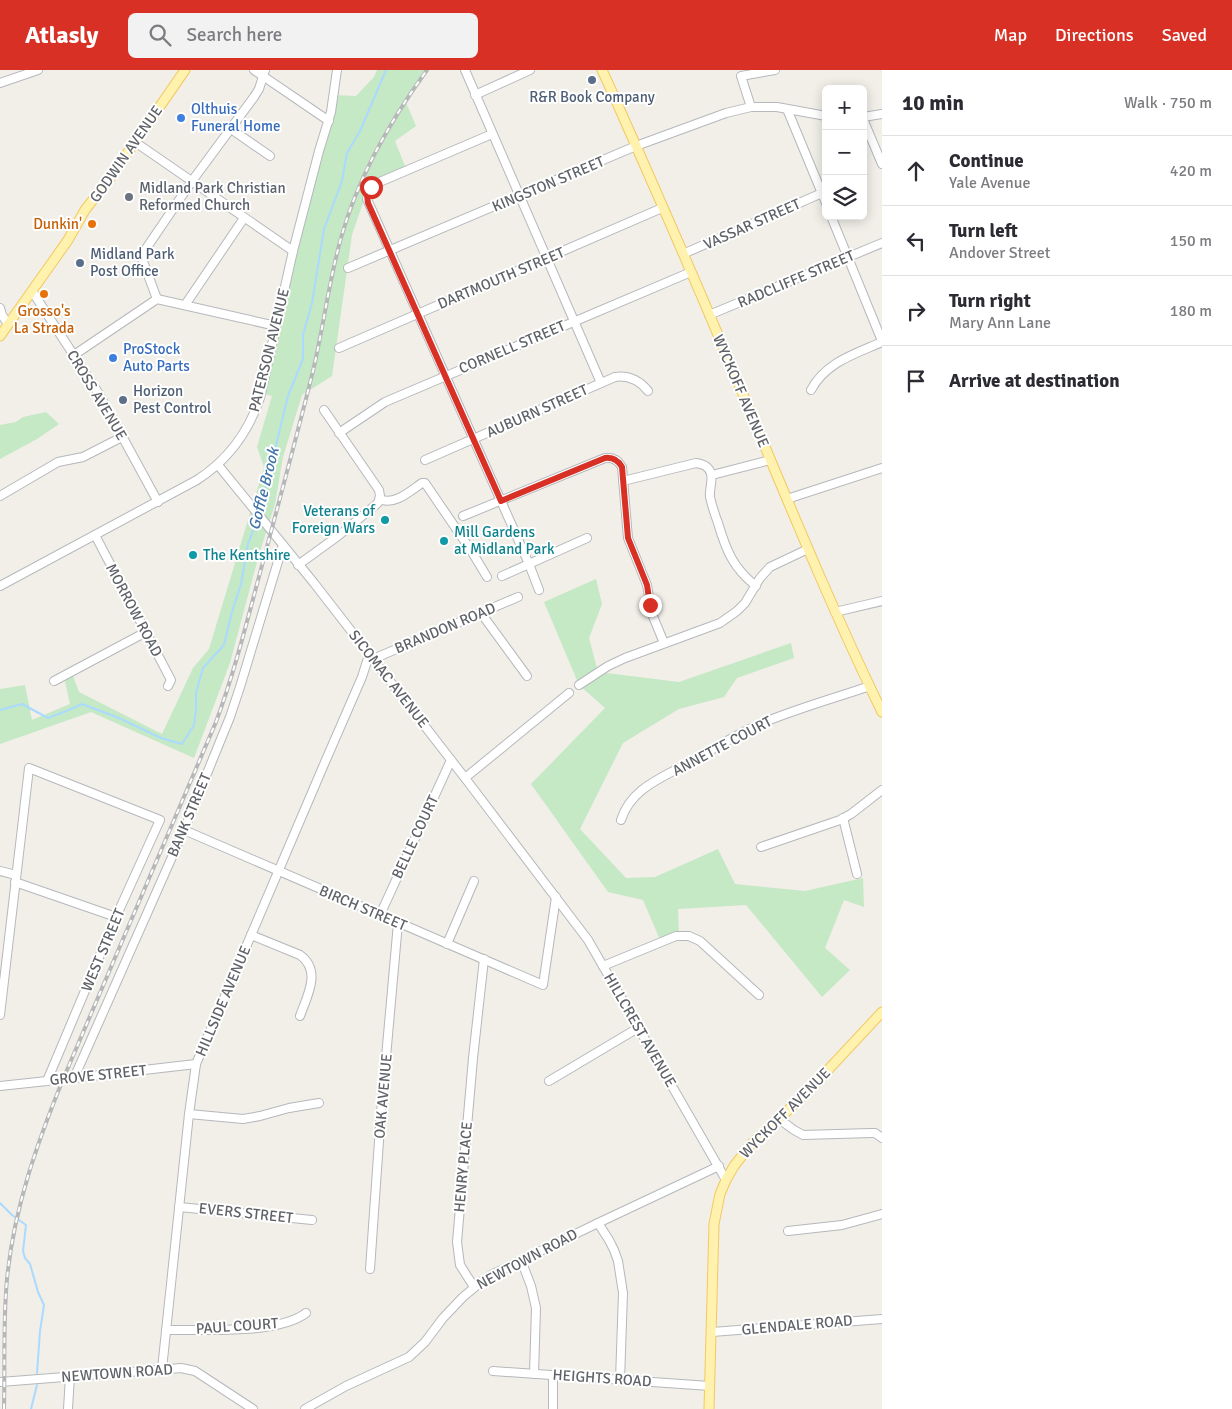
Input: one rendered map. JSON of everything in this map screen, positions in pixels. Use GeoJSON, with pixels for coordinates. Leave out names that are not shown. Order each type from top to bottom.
{"type":"FeatureCollection","features":[{"type":"Feature","properties":{"kind":"main road","name":"GODWIN AVENUE"},"geometry":{"type":"LineString","coordinates":[[0,336],[68,240],[85,210],[185,70]]}},
{"type":"Feature","properties":{"kind":"main road","name":"WYCKOFF AVENUE"},"geometry":{"type":"LineString","coordinates":[[602,70],[691,272],[808,549],[882,712]]}},
{"type":"Feature","properties":{"kind":"main road","name":"WYCKOFF AVENUE"},"geometry":{"type":"LineString","coordinates":[[709,1409],[714,1224],[718,1202],[726,1180],[743,1153],[813,1086],[882,1012]]}},
{"type":"Feature","properties":{"kind":"street"},"geometry":{"type":"LineString","coordinates":[[0,83],[38,70]]}},
{"type":"Feature","properties":{"kind":"street"},"geometry":{"type":"LineString","coordinates":[[254,70],[264,73],[329,121]]}},
{"type":"Feature","properties":{"kind":"street","name":"PATERSON AVENUE"},"geometry":{"type":"LineString","coordinates":[[0,586],[197,480],[218,465],[243,435],[260,398],[293,251],[319,151],[329,121],[337,70]]}},
{"type":"Feature","properties":{"kind":"street"},"geometry":{"type":"LineString","coordinates":[[465,70],[601,383]]}},
{"type":"Feature","properties":{"kind":"street"},"geometry":{"type":"LineString","coordinates":[[476,94],[530,70]]}},
{"type":"Feature","properties":{"kind":"street"},"geometry":{"type":"LineString","coordinates":[[751,107],[741,76],[775,70]]}},
{"type":"Feature","properties":{"kind":"street"},"geometry":{"type":"LineString","coordinates":[[157,299],[141,256],[192,181],[254,97],[264,73]]}},
{"type":"Feature","properties":{"kind":"street","name":"KINGSTON STREET"},"geometry":{"type":"LineString","coordinates":[[348,268],[636,146],[726,113],[751,107],[777,107],[822,115]]}},
{"type":"Feature","properties":{"kind":"street"},"geometry":{"type":"LineString","coordinates":[[787,109],[822,194]]}},
{"type":"Feature","properties":{"kind":"street"},"geometry":{"type":"LineString","coordinates":[[867,117],[882,114]]}},
{"type":"Feature","properties":{"kind":"street"},"geometry":{"type":"LineString","coordinates":[[231,128],[270,156]]}},
{"type":"Feature","properties":{"kind":"street"},"geometry":{"type":"LineString","coordinates":[[867,128],[882,164]]}},
{"type":"Feature","properties":{"kind":"street"},"geometry":{"type":"LineString","coordinates":[[492,134],[375,184],[367,195],[368,203],[474,439],[539,590]]}},
{"type":"Feature","properties":{"kind":"street"},"geometry":{"type":"LineString","coordinates":[[135,142],[293,251]]}},
{"type":"Feature","properties":{"kind":"street","name":"VASSAR STREET"},"geometry":{"type":"LineString","coordinates":[[683,254],[822,194]]}},
{"type":"Feature","properties":{"kind":"street","name":"DARTMOUTH STREET"},"geometry":{"type":"LineString","coordinates":[[339,348],[662,208]]}},
{"type":"Feature","properties":{"kind":"street"},"geometry":{"type":"LineString","coordinates":[[185,305],[244,218]]}},
{"type":"Feature","properties":{"kind":"street"},"geometry":{"type":"LineString","coordinates":[[811,390],[820,377],[833,364],[882,341],[833,220]]}},
{"type":"Feature","properties":{"kind":"street","name":"RADCLIFFE STREET"},"geometry":{"type":"LineString","coordinates":[[709,315],[882,243]]}},
{"type":"Feature","properties":{"kind":"street","name":"CORNELL STREET"},"geometry":{"type":"LineString","coordinates":[[339,433],[385,402],[691,272]]}},
{"type":"Feature","properties":{"kind":"street","name":"CROSS AVENUE"},"geometry":{"type":"LineString","coordinates":[[32,291],[99,394],[158,502]]}},
{"type":"Feature","properties":{"kind":"street"},"geometry":{"type":"LineString","coordinates":[[74,355],[157,299],[276,326]]}},
{"type":"Feature","properties":{"kind":"street"},"geometry":{"type":"LineString","coordinates":[[0,308],[8,324]]}},
{"type":"Feature","properties":{"kind":"street","name":"AUBURN STREET"},"geometry":{"type":"LineString","coordinates":[[425,460],[615,377],[628,377],[638,381],[648,390]]}},
{"type":"Feature","properties":{"kind":"street"},"geometry":{"type":"LineString","coordinates":[[298,565],[358,520],[378,503],[380,499],[379,490],[324,410]]}},
{"type":"Feature","properties":{"kind":"street"},"geometry":{"type":"LineString","coordinates":[[0,496],[58,462],[83,457],[122,437]]}},
{"type":"Feature","properties":{"kind":"street"},"geometry":{"type":"LineString","coordinates":[[463,516],[605,458],[614,459],[622,467],[628,538],[647,585],[652,614],[664,643]]}},
{"type":"Feature","properties":{"kind":"street"},"geometry":{"type":"LineString","coordinates":[[712,476],[770,460]]}},
{"type":"Feature","properties":{"kind":"street"},"geometry":{"type":"LineString","coordinates":[[623,481],[696,463],[708,468],[712,476],[710,497],[725,546],[734,564],[756,586]]}},
{"type":"Feature","properties":{"kind":"street","name":"SICOMAC AVENUE"},"geometry":{"type":"LineString","coordinates":[[218,465],[371,657],[556,897]]}},
{"type":"Feature","properties":{"kind":"street"},"geometry":{"type":"LineString","coordinates":[[787,499],[882,468]]}},
{"type":"Feature","properties":{"kind":"street"},"geometry":{"type":"LineString","coordinates":[[380,499],[385,502],[396,500],[422,483],[425,483],[487,577]]}},
{"type":"Feature","properties":{"kind":"street","name":"MORROW ROAD"},"geometry":{"type":"LineString","coordinates":[[95,535],[171,680],[168,686]]}},
{"type":"Feature","properties":{"kind":"street"},"geometry":{"type":"LineString","coordinates":[[502,576],[588,538]]}},
{"type":"Feature","properties":{"kind":"street","name":"BANK STREET"},"geometry":{"type":"LineString","coordinates":[[74,1078],[184,830],[230,717],[283,545]]}},
{"type":"Feature","properties":{"kind":"street"},"geometry":{"type":"LineString","coordinates":[[579,685],[608,666],[625,658],[720,623],[730,617],[745,603],[760,578],[770,567],[808,549]]}},
{"type":"Feature","properties":{"kind":"street","name":"BRANDON ROAD"},"geometry":{"type":"LineString","coordinates":[[371,657],[518,597]]}},
{"type":"Feature","properties":{"kind":"street"},"geometry":{"type":"LineString","coordinates":[[836,612],[882,601]]}},
{"type":"Feature","properties":{"kind":"street"},"geometry":{"type":"LineString","coordinates":[[481,613],[527,676]]}},
{"type":"Feature","properties":{"kind":"street"},"geometry":{"type":"LineString","coordinates":[[54,682],[146,632]]}},
{"type":"Feature","properties":{"kind":"street","name":"HILLSIDE AVENUE"},"geometry":{"type":"LineString","coordinates":[[162,1369],[196,1064],[371,657]]}},
{"type":"Feature","properties":{"kind":"street","name":"ANNETTE COURT"},"geometry":{"type":"LineString","coordinates":[[621,820],[631,800],[643,788],[755,726],[870,686]]}},
{"type":"Feature","properties":{"kind":"street"},"geometry":{"type":"LineString","coordinates":[[465,778],[569,693]]}},
{"type":"Feature","properties":{"kind":"street","name":"BELLE COURT"},"geometry":{"type":"LineString","coordinates":[[380,915],[451,760]]}},
{"type":"Feature","properties":{"kind":"street","name":"WEST STREET"},"geometry":{"type":"LineString","coordinates":[[16,878],[29,768],[160,820],[116,917],[47,1081]]}},
{"type":"Feature","properties":{"kind":"street"},"geometry":{"type":"LineString","coordinates":[[761,847],[811,829],[829,825],[843,818],[882,790]]}},
{"type":"Feature","properties":{"kind":"street"},"geometry":{"type":"LineString","coordinates":[[843,818],[857,874]]}},
{"type":"Feature","properties":{"kind":"street","name":"BIRCH STREET"},"geometry":{"type":"LineString","coordinates":[[184,830],[544,985],[556,897]]}},
{"type":"Feature","properties":{"kind":"street"},"geometry":{"type":"LineString","coordinates":[[0,871],[116,917]]}},
{"type":"Feature","properties":{"kind":"street"},"geometry":{"type":"LineString","coordinates":[[0,1015],[16,878]]}},
{"type":"Feature","properties":{"kind":"street"},"geometry":{"type":"LineString","coordinates":[[447,944],[474,882]]}},
{"type":"Feature","properties":{"kind":"street","name":"HILLCREST AVENUE"},"geometry":{"type":"LineString","coordinates":[[556,897],[588,940],[726,1180]]}},
{"type":"Feature","properties":{"kind":"street","name":"OAK AVENUE"},"geometry":{"type":"LineString","coordinates":[[370,1269],[381,1104],[398,923]]}},
{"type":"Feature","properties":{"kind":"street"},"geometry":{"type":"LineString","coordinates":[[251,935],[300,955],[308,962],[312,978],[300,1016]]}},
{"type":"Feature","properties":{"kind":"street"},"geometry":{"type":"LineString","coordinates":[[603,966],[676,936],[689,936],[700,941],[759,995]]}},
{"type":"Feature","properties":{"kind":"street","name":"HENRY PLACE"},"geometry":{"type":"LineString","coordinates":[[474,1287],[460,1264],[457,1242],[484,959]]}},
{"type":"Feature","properties":{"kind":"street"},"geometry":{"type":"LineString","coordinates":[[549,1081],[638,1028]]}},
{"type":"Feature","properties":{"kind":"street","name":"GROVE STREET"},"geometry":{"type":"LineString","coordinates":[[0,1086],[47,1081],[64,1077],[74,1078],[196,1064]]}},
{"type":"Feature","properties":{"kind":"street"},"geometry":{"type":"LineString","coordinates":[[189,1114],[243,1119],[318,1103]]}},
{"type":"Feature","properties":{"kind":"street"},"geometry":{"type":"LineString","coordinates":[[779,1119],[803,1135],[875,1133],[882,1138]]}},
{"type":"Feature","properties":{"kind":"street","name":"NEWTOWN ROAD"},"geometry":{"type":"LineString","coordinates":[[305,1409],[346,1386],[410,1357],[425,1342],[452,1307],[474,1287],[494,1274],[719,1166]]}},
{"type":"Feature","properties":{"kind":"street","name":"EVERS STREET"},"geometry":{"type":"LineString","coordinates":[[179,1206],[312,1220]]}},
{"type":"Feature","properties":{"kind":"street"},"geometry":{"type":"LineString","coordinates":[[788,1231],[842,1224],[882,1214]]}},
{"type":"Feature","properties":{"kind":"street"},"geometry":{"type":"LineString","coordinates":[[598,1223],[609,1240],[618,1261],[623,1293],[620,1380]]}},
{"type":"Feature","properties":{"kind":"street"},"geometry":{"type":"LineString","coordinates":[[521,1260],[532,1286],[536,1308],[534,1374]]}},
{"type":"Feature","properties":{"kind":"street","name":"PAUL COURT"},"geometry":{"type":"LineString","coordinates":[[166,1330],[236,1329],[269,1326],[294,1320],[306,1313]]}},
{"type":"Feature","properties":{"kind":"street","name":"GLENDALE ROAD"},"geometry":{"type":"LineString","coordinates":[[712,1332],[882,1318]]}},
{"type":"Feature","properties":{"kind":"street","name":"NEWTOWN ROAD"},"geometry":{"type":"LineString","coordinates":[[0,1382],[182,1368],[196,1372],[253,1409]]}},
{"type":"Feature","properties":{"kind":"street","name":"HEIGHTS ROAD"},"geometry":{"type":"LineString","coordinates":[[493,1371],[710,1386]]}},
{"type":"Feature","properties":{"kind":"street"},"geometry":{"type":"LineString","coordinates":[[553,1375],[553,1409]]}},
{"type":"Feature","properties":{"kind":"street"},"geometry":{"type":"LineString","coordinates":[[68,1409],[70,1376]]}},
{"type":"Feature","properties":{"kind":"green space"},"geometry":{"type":"Polygon","coordinates":[[[377,70],[427,70],[405,100],[416,126],[395,141],[407,171],[368,188],[352,235],[332,376],[302,395],[283,457],[275,504],[258,558],[230,663],[194,758],[91,712],[0,744],[0,689],[25,685],[32,720],[70,704],[64,677],[72,673],[79,692],[162,734],[193,668],[209,649],[264,467],[257,447],[272,396],[260,393],[334,95],[356,96],[374,77],[377,70]]]}},
{"type":"Feature","properties":{"kind":"green space"},"geometry":{"type":"Polygon","coordinates":[[[46,412],[59,424],[37,439],[0,459],[0,425],[46,412]]]}},
{"type":"Feature","properties":{"kind":"green space"},"geometry":{"type":"Polygon","coordinates":[[[596,579],[602,604],[589,638],[598,672],[679,682],[791,643],[794,658],[737,678],[724,697],[679,709],[623,743],[580,829],[626,878],[655,877],[718,849],[735,884],[805,891],[863,878],[864,907],[844,900],[825,948],[850,970],[822,997],[746,905],[678,909],[679,934],[661,942],[643,900],[608,892],[531,784],[605,708],[579,685],[544,602],[596,579]]]}},
{"type":"Feature","properties":{"kind":"waterway","name":"Goffle Brook"},"geometry":{"type":"LineString","coordinates":[[260,512],[288,396],[303,359],[303,335],[312,303],[324,229],[342,181],[347,153],[360,131],[386,70]]}},
{"type":"Feature","properties":{"kind":"waterway","name":"Goffle Brook"},"geometry":{"type":"LineString","coordinates":[[0,710],[22,704],[48,718],[82,704],[119,718],[161,738],[182,744],[194,725],[196,693],[203,668],[224,645],[241,584],[248,544],[258,517]]}},
{"type":"Feature","properties":{"kind":"waterway","name":"Goffle Brook"},"geometry":{"type":"LineString","coordinates":[[0,1203],[26,1225],[23,1251],[25,1258],[30,1264],[44,1305],[37,1373]]}},
{"type":"Feature","properties":{"kind":"waterway","name":"Goffle Brook"},"geometry":{"type":"LineString","coordinates":[[31,1409],[37,1385]]}},
{"type":"Feature","properties":{"kind":"railway"},"geometry":{"type":"LineString","coordinates":[[4,1409],[7,1279],[15,1227],[28,1176],[64,1077],[216,722],[230,681],[305,401],[336,255],[348,215],[376,150],[400,109],[427,70]]}},
{"type":"Feature","properties":{"kind":"place","name":"R&R Book Company"},"geometry":{"type":"Point","coordinates":[592,80]}},
{"type":"Feature","properties":{"kind":"place","name":"Olthuis Funeral Home"},"geometry":{"type":"Point","coordinates":[181,118]}},
{"type":"Feature","properties":{"kind":"place","name":"Midland Park Christian Reformed Church"},"geometry":{"type":"Point","coordinates":[129,197]}},
{"type":"Feature","properties":{"kind":"place","name":"Dunkin'"},"geometry":{"type":"Point","coordinates":[92,224]}},
{"type":"Feature","properties":{"kind":"place","name":"Midland Park Post Office"},"geometry":{"type":"Point","coordinates":[80,263]}},
{"type":"Feature","properties":{"kind":"place","name":"Grosso's La Strada"},"geometry":{"type":"Point","coordinates":[44,294]}},
{"type":"Feature","properties":{"kind":"place","name":"ProStock Auto Parts"},"geometry":{"type":"Point","coordinates":[113,358]}},
{"type":"Feature","properties":{"kind":"place","name":"Horizon Pest Control"},"geometry":{"type":"Point","coordinates":[123,400]}},
{"type":"Feature","properties":{"kind":"place","name":"Veterans of Foreign Wars"},"geometry":{"type":"Point","coordinates":[385,520]}},
{"type":"Feature","properties":{"kind":"place","name":"Mill Gardens at Midland Park"},"geometry":{"type":"Point","coordinates":[444,541]}},
{"type":"Feature","properties":{"kind":"place","name":"The Kentshire"},"geometry":{"type":"Point","coordinates":[193,555]}},
{"type":"Feature","properties":{"kind":"route"},"geometry":{"type":"LineString","coordinates":[[371,187],[367,195],[368,203],[501,501],[605,458],[617,461],[622,467],[628,538],[647,585],[650,605]]}}]}
